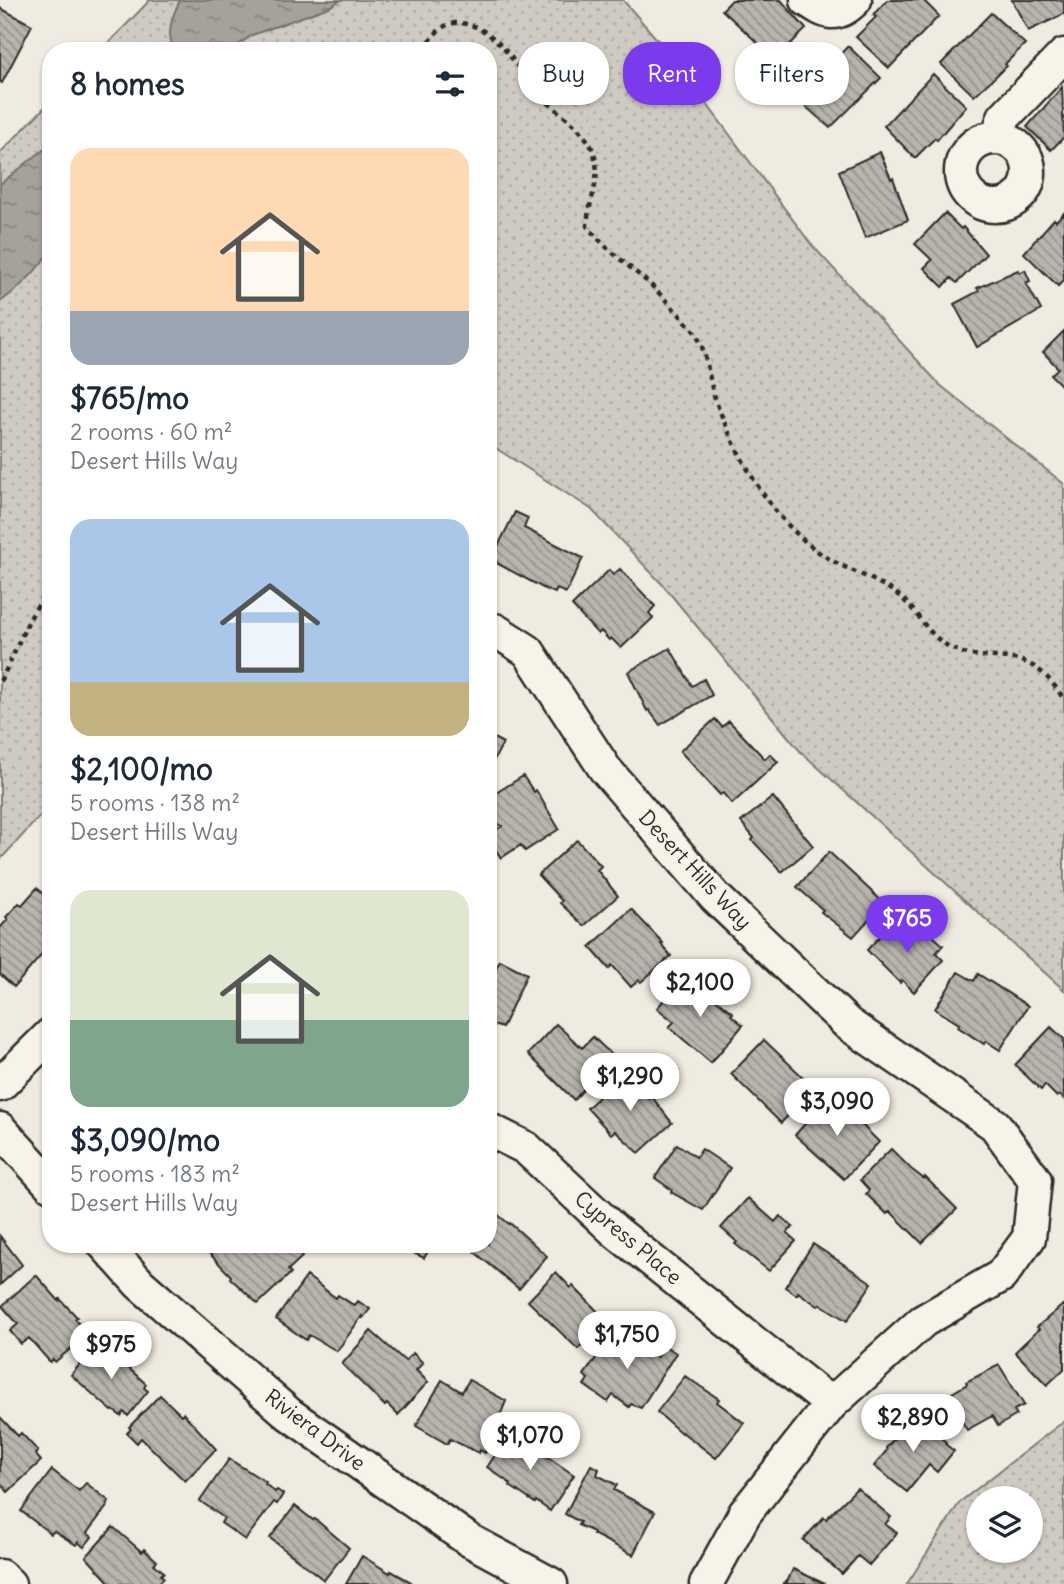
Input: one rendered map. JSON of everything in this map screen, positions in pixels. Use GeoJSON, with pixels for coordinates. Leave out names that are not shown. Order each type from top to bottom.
{"type":"FeatureCollection","features":[{"type":"Feature","properties":{"kind":"street"},"geometry":{"type":"LineString","coordinates":[[807,0],[822,10],[836,13],[845,10],[855,0]]}},
{"type":"Feature","properties":{"kind":"street"},"geometry":{"type":"LineString","coordinates":[[997,138],[1004,117],[1064,55]]}},
{"type":"Feature","properties":{"kind":"street","name":"Desert Hills Way"},"geometry":{"type":"LineString","coordinates":[[497,631],[528,651],[605,769],[715,897],[848,1024],[995,1125],[1035,1180],[1029,1238],[1001,1276],[923,1321],[831,1404],[746,1513],[706,1584]]}},
{"type":"Feature","properties":{"kind":"street"},"geometry":{"type":"LineString","coordinates":[[0,1085],[42,1043]]}},
{"type":"Feature","properties":{"kind":"street"},"geometry":{"type":"LineString","coordinates":[[0,1129],[42,1175]]}},
{"type":"Feature","properties":{"kind":"street","name":"Cypress Place"},"geometry":{"type":"LineString","coordinates":[[497,1134],[526,1148],[615,1231],[831,1404]]}},
{"type":"Feature","properties":{"kind":"street","name":"Riviera Drive"},"geometry":{"type":"LineString","coordinates":[[112,1253],[140,1284],[289,1415],[469,1540],[551,1584]]}},
{"type":"Feature","properties":{"kind":"street"},"geometry":{"type":"LineString","coordinates":[[0,1576],[9,1584]]}},
{"type":"Feature","properties":{"kind":"path"},"geometry":{"type":"LineString","coordinates":[[430,42],[448,24],[462,23],[476,26],[496,42]]}},
{"type":"Feature","properties":{"kind":"path"},"geometry":{"type":"LineString","coordinates":[[497,43],[542,96],[582,132],[595,156],[597,171],[596,193],[587,226],[615,256],[654,288],[696,333],[706,360],[714,397],[737,448],[764,495],[788,524],[831,560],[865,576],[909,604],[936,638],[948,646],[975,656],[1016,658],[1035,666],[1052,681],[1064,700]]}},
{"type":"Feature","properties":{"kind":"path"},"geometry":{"type":"LineString","coordinates":[[0,681],[42,597]]}},
{"type":"Feature","properties":{"kind":"shaded area"},"geometry":{"type":"Polygon","coordinates":[[[150,0],[623,0],[659,42],[623,42],[623,105],[707,105],[811,244],[940,385],[1064,484],[1064,990],[800,751],[662,584],[591,509],[497,449],[497,42],[110,42],[150,0]]]}},
{"type":"Feature","properties":{"kind":"shaded area"},"geometry":{"type":"Polygon","coordinates":[[[42,110],[42,814],[0,860],[0,153],[42,110]]]}},
{"type":"Feature","properties":{"kind":"shaded area"},"geometry":{"type":"Polygon","coordinates":[[[1064,1421],[1064,1584],[907,1584],[960,1502],[966,1497],[966,1563],[1043,1563],[1043,1486],[981,1486],[1064,1421]]]}},
{"type":"Feature","properties":{"kind":"water"},"geometry":{"type":"Polygon","coordinates":[[[180,0],[341,0],[329,7],[252,35],[242,42],[172,42],[172,19],[180,0]]]}},
{"type":"Feature","properties":{"kind":"water"},"geometry":{"type":"Polygon","coordinates":[[[42,151],[42,261],[15,291],[0,302],[0,184],[42,151]]]}},
{"type":"Feature","properties":{"kind":"building"},"geometry":{"type":"Polygon","coordinates":[[[732,0],[781,0],[806,29],[793,42],[757,42],[722,10],[732,0]]]}},
{"type":"Feature","properties":{"kind":"building"},"geometry":{"type":"Polygon","coordinates":[[[887,0],[923,0],[939,16],[889,68],[856,37],[876,17],[873,15],[887,0]]]}},
{"type":"Feature","properties":{"kind":"building"},"geometry":{"type":"Polygon","coordinates":[[[1012,0],[1064,0],[1064,14],[1028,31],[1012,0]]]}},
{"type":"Feature","properties":{"kind":"building"},"geometry":{"type":"Polygon","coordinates":[[[0,8],[32,25],[2,83],[0,82],[0,8]]]}},
{"type":"Feature","properties":{"kind":"building"},"geometry":{"type":"Polygon","coordinates":[[[991,13],[1025,44],[1005,64],[1007,66],[974,96],[941,64],[991,13]]]}},
{"type":"Feature","properties":{"kind":"building"},"geometry":{"type":"Polygon","coordinates":[[[849,47],[881,78],[830,128],[804,105],[849,105],[849,47]]]}},
{"type":"Feature","properties":{"kind":"building"},"geometry":{"type":"Polygon","coordinates":[[[933,74],[966,106],[937,140],[935,138],[915,158],[884,126],[933,74]]]}},
{"type":"Feature","properties":{"kind":"building"},"geometry":{"type":"Polygon","coordinates":[[[1062,87],[1064,137],[1051,150],[1027,127],[1062,87]]]}},
{"type":"Feature","properties":{"kind":"building"},"geometry":{"type":"Polygon","coordinates":[[[880,152],[891,179],[893,178],[908,220],[865,238],[839,171],[880,152]]]}},
{"type":"Feature","properties":{"kind":"building"},"geometry":{"type":"Polygon","coordinates":[[[945,213],[961,229],[963,227],[986,254],[957,283],[951,278],[943,287],[924,268],[932,260],[915,244],[945,213]]]}},
{"type":"Feature","properties":{"kind":"building"},"geometry":{"type":"Polygon","coordinates":[[[1064,213],[1064,280],[1058,286],[1024,253],[1054,219],[1056,221],[1064,213]]]}},
{"type":"Feature","properties":{"kind":"building"},"geometry":{"type":"Polygon","coordinates":[[[1018,270],[1020,273],[1025,270],[1030,281],[1026,283],[1041,310],[977,347],[954,304],[979,291],[977,288],[1018,270]]]}},
{"type":"Feature","properties":{"kind":"building"},"geometry":{"type":"Polygon","coordinates":[[[1064,331],[1064,388],[1051,375],[1058,368],[1043,352],[1064,331]]]}},
{"type":"Feature","properties":{"kind":"building"},"geometry":{"type":"Polygon","coordinates":[[[515,512],[528,518],[524,528],[583,558],[566,593],[557,589],[555,593],[497,563],[497,548],[515,512]]]}},
{"type":"Feature","properties":{"kind":"building"},"geometry":{"type":"Polygon","coordinates":[[[620,569],[655,606],[649,613],[653,618],[621,648],[601,631],[598,634],[572,606],[609,570],[613,575],[620,569]]]}},
{"type":"Feature","properties":{"kind":"building"},"geometry":{"type":"Polygon","coordinates":[[[670,648],[692,686],[704,679],[712,695],[660,725],[649,710],[647,711],[628,672],[670,648]]]}},
{"type":"Feature","properties":{"kind":"building"},"geometry":{"type":"Polygon","coordinates":[[[715,719],[722,727],[729,721],[765,759],[770,754],[778,762],[732,804],[723,793],[720,795],[680,751],[715,719]]]}},
{"type":"Feature","properties":{"kind":"building"},"geometry":{"type":"Polygon","coordinates":[[[497,740],[503,743],[497,754],[497,740]]]}},
{"type":"Feature","properties":{"kind":"building"},"geometry":{"type":"Polygon","coordinates":[[[523,776],[534,792],[536,790],[559,829],[525,851],[521,845],[501,858],[497,852],[497,829],[502,826],[497,822],[497,792],[523,776]]]}},
{"type":"Feature","properties":{"kind":"building"},"geometry":{"type":"Polygon","coordinates":[[[773,797],[813,846],[782,872],[752,840],[754,838],[741,822],[773,797]]]}},
{"type":"Feature","properties":{"kind":"building"},"geometry":{"type":"Polygon","coordinates":[[[577,840],[601,866],[597,870],[618,896],[584,926],[560,903],[562,901],[538,875],[577,840]]]}},
{"type":"Feature","properties":{"kind":"building"},"geometry":{"type":"Polygon","coordinates":[[[829,852],[884,903],[853,937],[821,912],[823,910],[797,887],[829,852]]]}},
{"type":"Feature","properties":{"kind":"building"},"geometry":{"type":"Polygon","coordinates":[[[37,888],[42,892],[42,954],[14,987],[0,974],[0,928],[19,903],[22,905],[37,888]]]}},
{"type":"Feature","properties":{"kind":"building"},"geometry":{"type":"Polygon","coordinates":[[[631,909],[663,943],[661,944],[671,956],[641,982],[639,980],[631,987],[612,965],[609,969],[590,947],[631,909]]]}},
{"type":"Feature","properties":{"kind":"building"},"geometry":{"type":"Polygon","coordinates":[[[895,920],[915,938],[924,928],[943,945],[936,953],[943,960],[914,992],[902,980],[900,983],[867,950],[895,920]]]}},
{"type":"Feature","properties":{"kind":"building"},"geometry":{"type":"Polygon","coordinates":[[[500,960],[527,974],[502,1028],[497,1026],[497,966],[500,960]]]}},
{"type":"Feature","properties":{"kind":"building"},"geometry":{"type":"Polygon","coordinates":[[[958,972],[974,981],[978,974],[1028,1006],[1000,1050],[986,1041],[984,1044],[935,1009],[958,972]]]}},
{"type":"Feature","properties":{"kind":"building"},"geometry":{"type":"Polygon","coordinates":[[[686,975],[733,1013],[731,1015],[743,1025],[711,1063],[669,1027],[674,1022],[657,1008],[686,975]]]}},
{"type":"Feature","properties":{"kind":"building"},"geometry":{"type":"Polygon","coordinates":[[[556,1024],[582,1048],[593,1037],[613,1056],[574,1100],[528,1054],[556,1024]]]}},
{"type":"Feature","properties":{"kind":"building"},"geometry":{"type":"Polygon","coordinates":[[[1051,1027],[1064,1039],[1064,1099],[1059,1095],[1057,1097],[1045,1085],[1041,1090],[1015,1065],[1051,1027]]]}},
{"type":"Feature","properties":{"kind":"building"},"geometry":{"type":"Polygon","coordinates":[[[764,1040],[813,1090],[781,1123],[731,1074],[764,1040]]]}},
{"type":"Feature","properties":{"kind":"building"},"geometry":{"type":"Polygon","coordinates":[[[626,1072],[650,1099],[652,1097],[672,1123],[639,1153],[615,1131],[611,1134],[587,1108],[626,1072]]]}},
{"type":"Feature","properties":{"kind":"building"},"geometry":{"type":"Polygon","coordinates":[[[829,1097],[846,1112],[847,1110],[879,1142],[844,1179],[795,1135],[829,1097]]]}},
{"type":"Feature","properties":{"kind":"building"},"geometry":{"type":"Polygon","coordinates":[[[677,1144],[696,1157],[702,1149],[730,1168],[703,1210],[671,1192],[672,1190],[655,1178],[677,1144]]]}},
{"type":"Feature","properties":{"kind":"building"},"geometry":{"type":"Polygon","coordinates":[[[891,1149],[911,1169],[924,1179],[925,1177],[957,1209],[922,1243],[890,1211],[887,1214],[866,1194],[869,1190],[860,1180],[891,1149]]]}},
{"type":"Feature","properties":{"kind":"building"},"geometry":{"type":"Polygon","coordinates":[[[748,1198],[775,1222],[780,1216],[793,1227],[787,1233],[796,1241],[769,1271],[735,1244],[737,1242],[721,1228],[748,1198]]]}},
{"type":"Feature","properties":{"kind":"building"},"geometry":{"type":"Polygon","coordinates":[[[497,1214],[547,1256],[519,1289],[476,1253],[497,1253],[497,1214]]]}},
{"type":"Feature","properties":{"kind":"building"},"geometry":{"type":"Polygon","coordinates":[[[0,1236],[22,1265],[0,1285],[0,1236]]]}},
{"type":"Feature","properties":{"kind":"building"},"geometry":{"type":"Polygon","coordinates":[[[813,1244],[872,1283],[847,1321],[785,1287],[813,1244]]]}},
{"type":"Feature","properties":{"kind":"building"},"geometry":{"type":"Polygon","coordinates":[[[209,1253],[298,1253],[302,1257],[288,1270],[291,1273],[258,1304],[230,1278],[209,1253]]]}},
{"type":"Feature","properties":{"kind":"building"},"geometry":{"type":"Polygon","coordinates":[[[414,1253],[427,1253],[424,1258],[414,1253]]]}},
{"type":"Feature","properties":{"kind":"building"},"geometry":{"type":"Polygon","coordinates":[[[556,1272],[605,1319],[578,1349],[528,1301],[556,1272]]]}},
{"type":"Feature","properties":{"kind":"building"},"geometry":{"type":"Polygon","coordinates":[[[36,1275],[77,1317],[75,1319],[88,1334],[55,1362],[53,1359],[50,1362],[29,1338],[21,1344],[10,1331],[18,1324],[2,1306],[36,1275]]]}},
{"type":"Feature","properties":{"kind":"building"},"geometry":{"type":"Polygon","coordinates":[[[307,1276],[336,1298],[338,1295],[355,1305],[358,1301],[370,1309],[337,1351],[309,1335],[306,1340],[276,1319],[307,1276]]]}},
{"type":"Feature","properties":{"kind":"building"},"geometry":{"type":"Polygon","coordinates":[[[1064,1304],[1064,1369],[1047,1385],[1015,1352],[1039,1329],[1037,1327],[1064,1304]]]}},
{"type":"Feature","properties":{"kind":"building"},"geometry":{"type":"Polygon","coordinates":[[[616,1330],[657,1357],[665,1346],[676,1353],[641,1408],[631,1404],[629,1407],[613,1395],[608,1402],[584,1385],[588,1379],[584,1375],[616,1330]]]}},
{"type":"Feature","properties":{"kind":"building"},"geometry":{"type":"Polygon","coordinates":[[[371,1331],[405,1361],[413,1353],[423,1363],[416,1370],[428,1382],[398,1415],[342,1364],[371,1331]]]}},
{"type":"Feature","properties":{"kind":"building"},"geometry":{"type":"Polygon","coordinates":[[[97,1344],[113,1357],[114,1355],[146,1384],[144,1388],[148,1391],[128,1416],[124,1412],[121,1416],[112,1411],[71,1375],[97,1344]]]}},
{"type":"Feature","properties":{"kind":"building"},"geometry":{"type":"Polygon","coordinates":[[[999,1365],[1024,1405],[1014,1410],[1017,1415],[998,1426],[992,1416],[967,1430],[947,1396],[967,1384],[966,1382],[999,1365]]]}},
{"type":"Feature","properties":{"kind":"building"},"geometry":{"type":"Polygon","coordinates":[[[685,1376],[719,1399],[717,1402],[744,1423],[716,1458],[657,1412],[685,1376]]]}},
{"type":"Feature","properties":{"kind":"building"},"geometry":{"type":"Polygon","coordinates":[[[442,1380],[462,1392],[469,1380],[506,1401],[497,1423],[501,1425],[485,1453],[480,1450],[479,1453],[450,1439],[447,1444],[416,1426],[442,1380]]]}},
{"type":"Feature","properties":{"kind":"building"},"geometry":{"type":"Polygon","coordinates":[[[160,1395],[181,1415],[183,1413],[216,1449],[185,1481],[141,1438],[137,1443],[127,1433],[131,1429],[129,1427],[160,1395]]]}},
{"type":"Feature","properties":{"kind":"building"},"geometry":{"type":"Polygon","coordinates":[[[914,1416],[954,1451],[937,1472],[929,1465],[907,1492],[874,1466],[914,1416]]]}},
{"type":"Feature","properties":{"kind":"building"},"geometry":{"type":"Polygon","coordinates":[[[0,1417],[18,1436],[21,1433],[38,1451],[35,1454],[41,1461],[8,1492],[0,1483],[0,1417]]]}},
{"type":"Feature","properties":{"kind":"building"},"geometry":{"type":"Polygon","coordinates":[[[511,1432],[574,1475],[550,1511],[510,1486],[511,1484],[487,1467],[511,1432]]]}},
{"type":"Feature","properties":{"kind":"building"},"geometry":{"type":"Polygon","coordinates":[[[229,1459],[266,1482],[275,1492],[277,1490],[283,1494],[245,1540],[221,1523],[224,1518],[200,1501],[229,1459]]]}},
{"type":"Feature","properties":{"kind":"building"},"geometry":{"type":"Polygon","coordinates":[[[591,1465],[599,1469],[597,1475],[617,1485],[614,1490],[655,1512],[633,1555],[578,1525],[580,1522],[565,1514],[591,1465]]]}},
{"type":"Feature","properties":{"kind":"building"},"geometry":{"type":"Polygon","coordinates":[[[52,1470],[79,1491],[86,1483],[109,1501],[87,1533],[92,1537],[84,1547],[54,1531],[51,1534],[21,1511],[52,1470]]]}},
{"type":"Feature","properties":{"kind":"building"},"geometry":{"type":"Polygon","coordinates":[[[857,1488],[891,1517],[885,1524],[897,1533],[869,1565],[858,1556],[842,1574],[803,1540],[857,1488]]]}},
{"type":"Feature","properties":{"kind":"building"},"geometry":{"type":"Polygon","coordinates":[[[295,1506],[349,1548],[324,1580],[270,1538],[295,1506]]]}},
{"type":"Feature","properties":{"kind":"building"},"geometry":{"type":"Polygon","coordinates":[[[113,1527],[157,1561],[154,1564],[164,1572],[161,1575],[164,1578],[158,1584],[111,1584],[86,1557],[113,1527]]]}},
{"type":"Feature","properties":{"kind":"building"},"geometry":{"type":"Polygon","coordinates":[[[362,1556],[411,1582],[410,1584],[346,1584],[362,1556]]]}},
{"type":"Feature","properties":{"kind":"building"},"geometry":{"type":"Polygon","coordinates":[[[793,1569],[825,1584],[783,1584],[787,1582],[793,1569]]]}}]}
